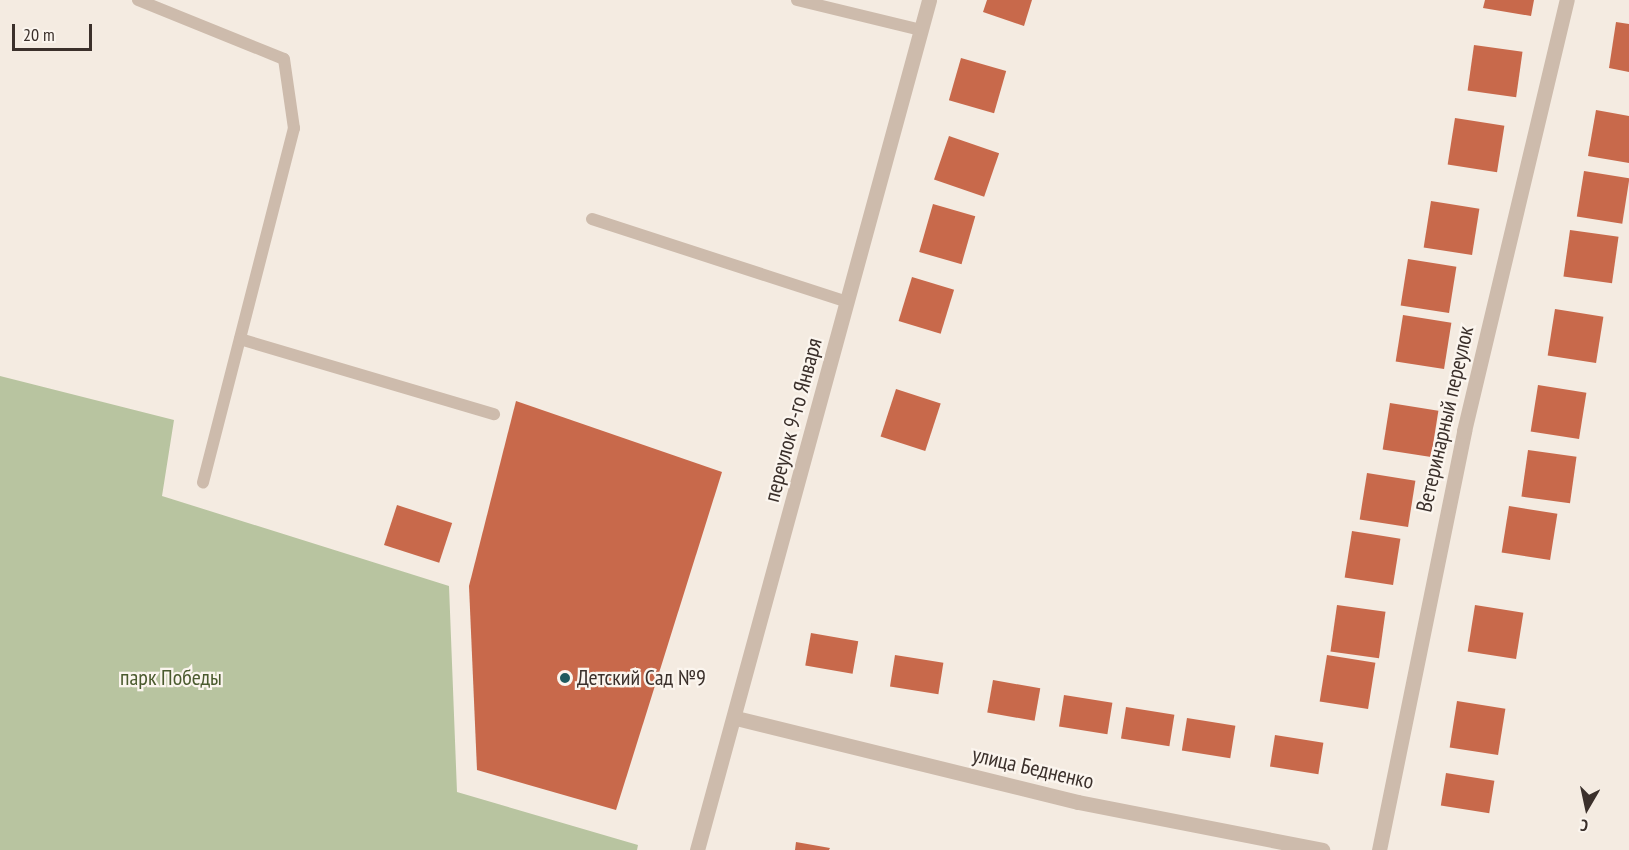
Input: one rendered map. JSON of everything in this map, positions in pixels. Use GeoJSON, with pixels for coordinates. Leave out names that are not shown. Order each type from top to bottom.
{"type":"FeatureCollection","features":[{"type":"Feature","properties":{"kind":"street","name":"переулок 9-го Января"},"geometry":{"type":"LineString","coordinates":[[697,850],[736,718],[929,0]]}},
{"type":"Feature","properties":{"kind":"street","name":"Ветеринарный переулок"},"geometry":{"type":"LineString","coordinates":[[1379,850],[1464,431],[1567,0]]}},
{"type":"Feature","properties":{"kind":"street","name":"улица Бедненко"},"geometry":{"type":"LineString","coordinates":[[736,718],[1066,800],[1322,850]]}},
{"type":"Feature","properties":{"kind":"lane"},"geometry":{"type":"LineString","coordinates":[[138,0],[284,59],[294,128],[203,483]]}},
{"type":"Feature","properties":{"kind":"lane"},"geometry":{"type":"LineString","coordinates":[[797,0],[921,30]]}},
{"type":"Feature","properties":{"kind":"lane"},"geometry":{"type":"LineString","coordinates":[[592,219],[848,302]]}},
{"type":"Feature","properties":{"kind":"lane"},"geometry":{"type":"LineString","coordinates":[[240,339],[494,414]]}},
{"type":"Feature","properties":{"kind":"green space","name":"парк Победы"},"geometry":{"type":"Polygon","coordinates":[[[0,376],[174,420],[162,496],[449,586],[457,792],[638,845],[637,850],[0,850],[0,376]]]}},
{"type":"Feature","properties":{"kind":"building"},"geometry":{"type":"Polygon","coordinates":[[[987,0],[1032,0],[1024,26],[983,12],[987,0]]]}},
{"type":"Feature","properties":{"kind":"building"},"geometry":{"type":"Polygon","coordinates":[[[1485,0],[1534,0],[1531,16],[1483,8],[1485,0]]]}},
{"type":"Feature","properties":{"kind":"building"},"geometry":{"type":"Polygon","coordinates":[[[1616,22],[1629,24],[1629,72],[1609,68],[1616,22]]]}},
{"type":"Feature","properties":{"kind":"building"},"geometry":{"type":"Polygon","coordinates":[[[1474,45],[1523,52],[1516,97],[1468,91],[1474,45]]]}},
{"type":"Feature","properties":{"kind":"building"},"geometry":{"type":"Polygon","coordinates":[[[961,58],[1006,71],[994,113],[949,100],[961,58]]]}},
{"type":"Feature","properties":{"kind":"building"},"geometry":{"type":"Polygon","coordinates":[[[1596,110],[1629,116],[1629,163],[1588,156],[1596,110]]]}},
{"type":"Feature","properties":{"kind":"building"},"geometry":{"type":"Polygon","coordinates":[[[1455,118],[1504,126],[1497,172],[1448,164],[1455,118]]]}},
{"type":"Feature","properties":{"kind":"building"},"geometry":{"type":"Polygon","coordinates":[[[949,136],[999,153],[984,197],[934,179],[949,136]]]}},
{"type":"Feature","properties":{"kind":"building"},"geometry":{"type":"Polygon","coordinates":[[[1584,171],[1629,178],[1622,224],[1577,216],[1584,171]]]}},
{"type":"Feature","properties":{"kind":"building"},"geometry":{"type":"Polygon","coordinates":[[[1431,201],[1479,209],[1472,255],[1424,247],[1431,201]]]}},
{"type":"Feature","properties":{"kind":"building"},"geometry":{"type":"Polygon","coordinates":[[[933,204],[975,216],[962,264],[919,252],[933,204]]]}},
{"type":"Feature","properties":{"kind":"building"},"geometry":{"type":"Polygon","coordinates":[[[1570,230],[1619,237],[1612,283],[1563,277],[1570,230]]]}},
{"type":"Feature","properties":{"kind":"building"},"geometry":{"type":"Polygon","coordinates":[[[1408,259],[1456,267],[1449,313],[1401,305],[1408,259]]]}},
{"type":"Feature","properties":{"kind":"building"},"geometry":{"type":"Polygon","coordinates":[[[912,277],[954,290],[941,334],[899,321],[912,277]]]}},
{"type":"Feature","properties":{"kind":"building"},"geometry":{"type":"Polygon","coordinates":[[[1555,309],[1603,317],[1596,363],[1548,355],[1555,309]]]}},
{"type":"Feature","properties":{"kind":"building"},"geometry":{"type":"Polygon","coordinates":[[[1403,315],[1451,323],[1444,369],[1396,361],[1403,315]]]}},
{"type":"Feature","properties":{"kind":"building"},"geometry":{"type":"Polygon","coordinates":[[[1538,385],[1586,393],[1579,439],[1531,431],[1538,385]]]}},
{"type":"Feature","properties":{"kind":"building"},"geometry":{"type":"Polygon","coordinates":[[[896,389],[941,404],[925,451],[881,437],[896,389]]]}},
{"type":"Feature","properties":{"kind":"building","name":"Детский Сад №9"},"geometry":{"type":"Polygon","coordinates":[[[516,401],[722,472],[616,810],[477,770],[469,586],[516,401]]]}},
{"type":"Feature","properties":{"kind":"building"},"geometry":{"type":"Polygon","coordinates":[[[1390,403],[1438,411],[1431,457],[1383,449],[1390,403]]]}},
{"type":"Feature","properties":{"kind":"building"},"geometry":{"type":"Polygon","coordinates":[[[1528,450],[1577,457],[1570,503],[1521,497],[1528,450]]]}},
{"type":"Feature","properties":{"kind":"building"},"geometry":{"type":"Polygon","coordinates":[[[1367,473],[1415,481],[1408,527],[1360,519],[1367,473]]]}},
{"type":"Feature","properties":{"kind":"building"},"geometry":{"type":"Polygon","coordinates":[[[397,505],[452,523],[439,563],[384,545],[397,505]]]}},
{"type":"Feature","properties":{"kind":"building"},"geometry":{"type":"Polygon","coordinates":[[[1509,506],[1557,514],[1550,560],[1502,552],[1509,506]]]}},
{"type":"Feature","properties":{"kind":"building"},"geometry":{"type":"Polygon","coordinates":[[[1352,531],[1400,539],[1393,585],[1345,577],[1352,531]]]}},
{"type":"Feature","properties":{"kind":"building"},"geometry":{"type":"Polygon","coordinates":[[[1337,605],[1386,612],[1379,658],[1330,652],[1337,605]]]}},
{"type":"Feature","properties":{"kind":"building"},"geometry":{"type":"Polygon","coordinates":[[[1475,605],[1523,613],[1516,659],[1468,651],[1475,605]]]}},
{"type":"Feature","properties":{"kind":"building"},"geometry":{"type":"Polygon","coordinates":[[[811,633],[858,641],[853,674],[805,665],[811,633]]]}},
{"type":"Feature","properties":{"kind":"building"},"geometry":{"type":"Polygon","coordinates":[[[895,655],[943,663],[938,694],[890,687],[895,655]]]}},
{"type":"Feature","properties":{"kind":"building"},"geometry":{"type":"Polygon","coordinates":[[[1327,655],[1375,663],[1368,709],[1320,701],[1327,655]]]}},
{"type":"Feature","properties":{"kind":"building"},"geometry":{"type":"Polygon","coordinates":[[[993,680],[1040,688],[1035,721],[987,712],[993,680]]]}},
{"type":"Feature","properties":{"kind":"building"},"geometry":{"type":"Polygon","coordinates":[[[1064,695],[1112,703],[1107,734],[1059,727],[1064,695]]]}},
{"type":"Feature","properties":{"kind":"building"},"geometry":{"type":"Polygon","coordinates":[[[1457,701],[1505,709],[1498,755],[1450,747],[1457,701]]]}},
{"type":"Feature","properties":{"kind":"building"},"geometry":{"type":"Polygon","coordinates":[[[1126,707],[1174,715],[1169,746],[1121,739],[1126,707]]]}},
{"type":"Feature","properties":{"kind":"building"},"geometry":{"type":"Polygon","coordinates":[[[1187,718],[1235,726],[1230,758],[1182,751],[1187,718]]]}},
{"type":"Feature","properties":{"kind":"building"},"geometry":{"type":"Polygon","coordinates":[[[1275,735],[1323,743],[1318,774],[1270,767],[1275,735]]]}},
{"type":"Feature","properties":{"kind":"building"},"geometry":{"type":"Polygon","coordinates":[[[1446,773],[1494,781],[1489,813],[1441,806],[1446,773]]]}},
{"type":"Feature","properties":{"kind":"building"},"geometry":{"type":"Polygon","coordinates":[[[796,842],[830,848],[829,850],[795,850],[796,842]]]}},
{"type":"Feature","properties":{"kind":"place","name":"Детский Сад №9"},"geometry":{"type":"Point","coordinates":[565,678]}}]}
